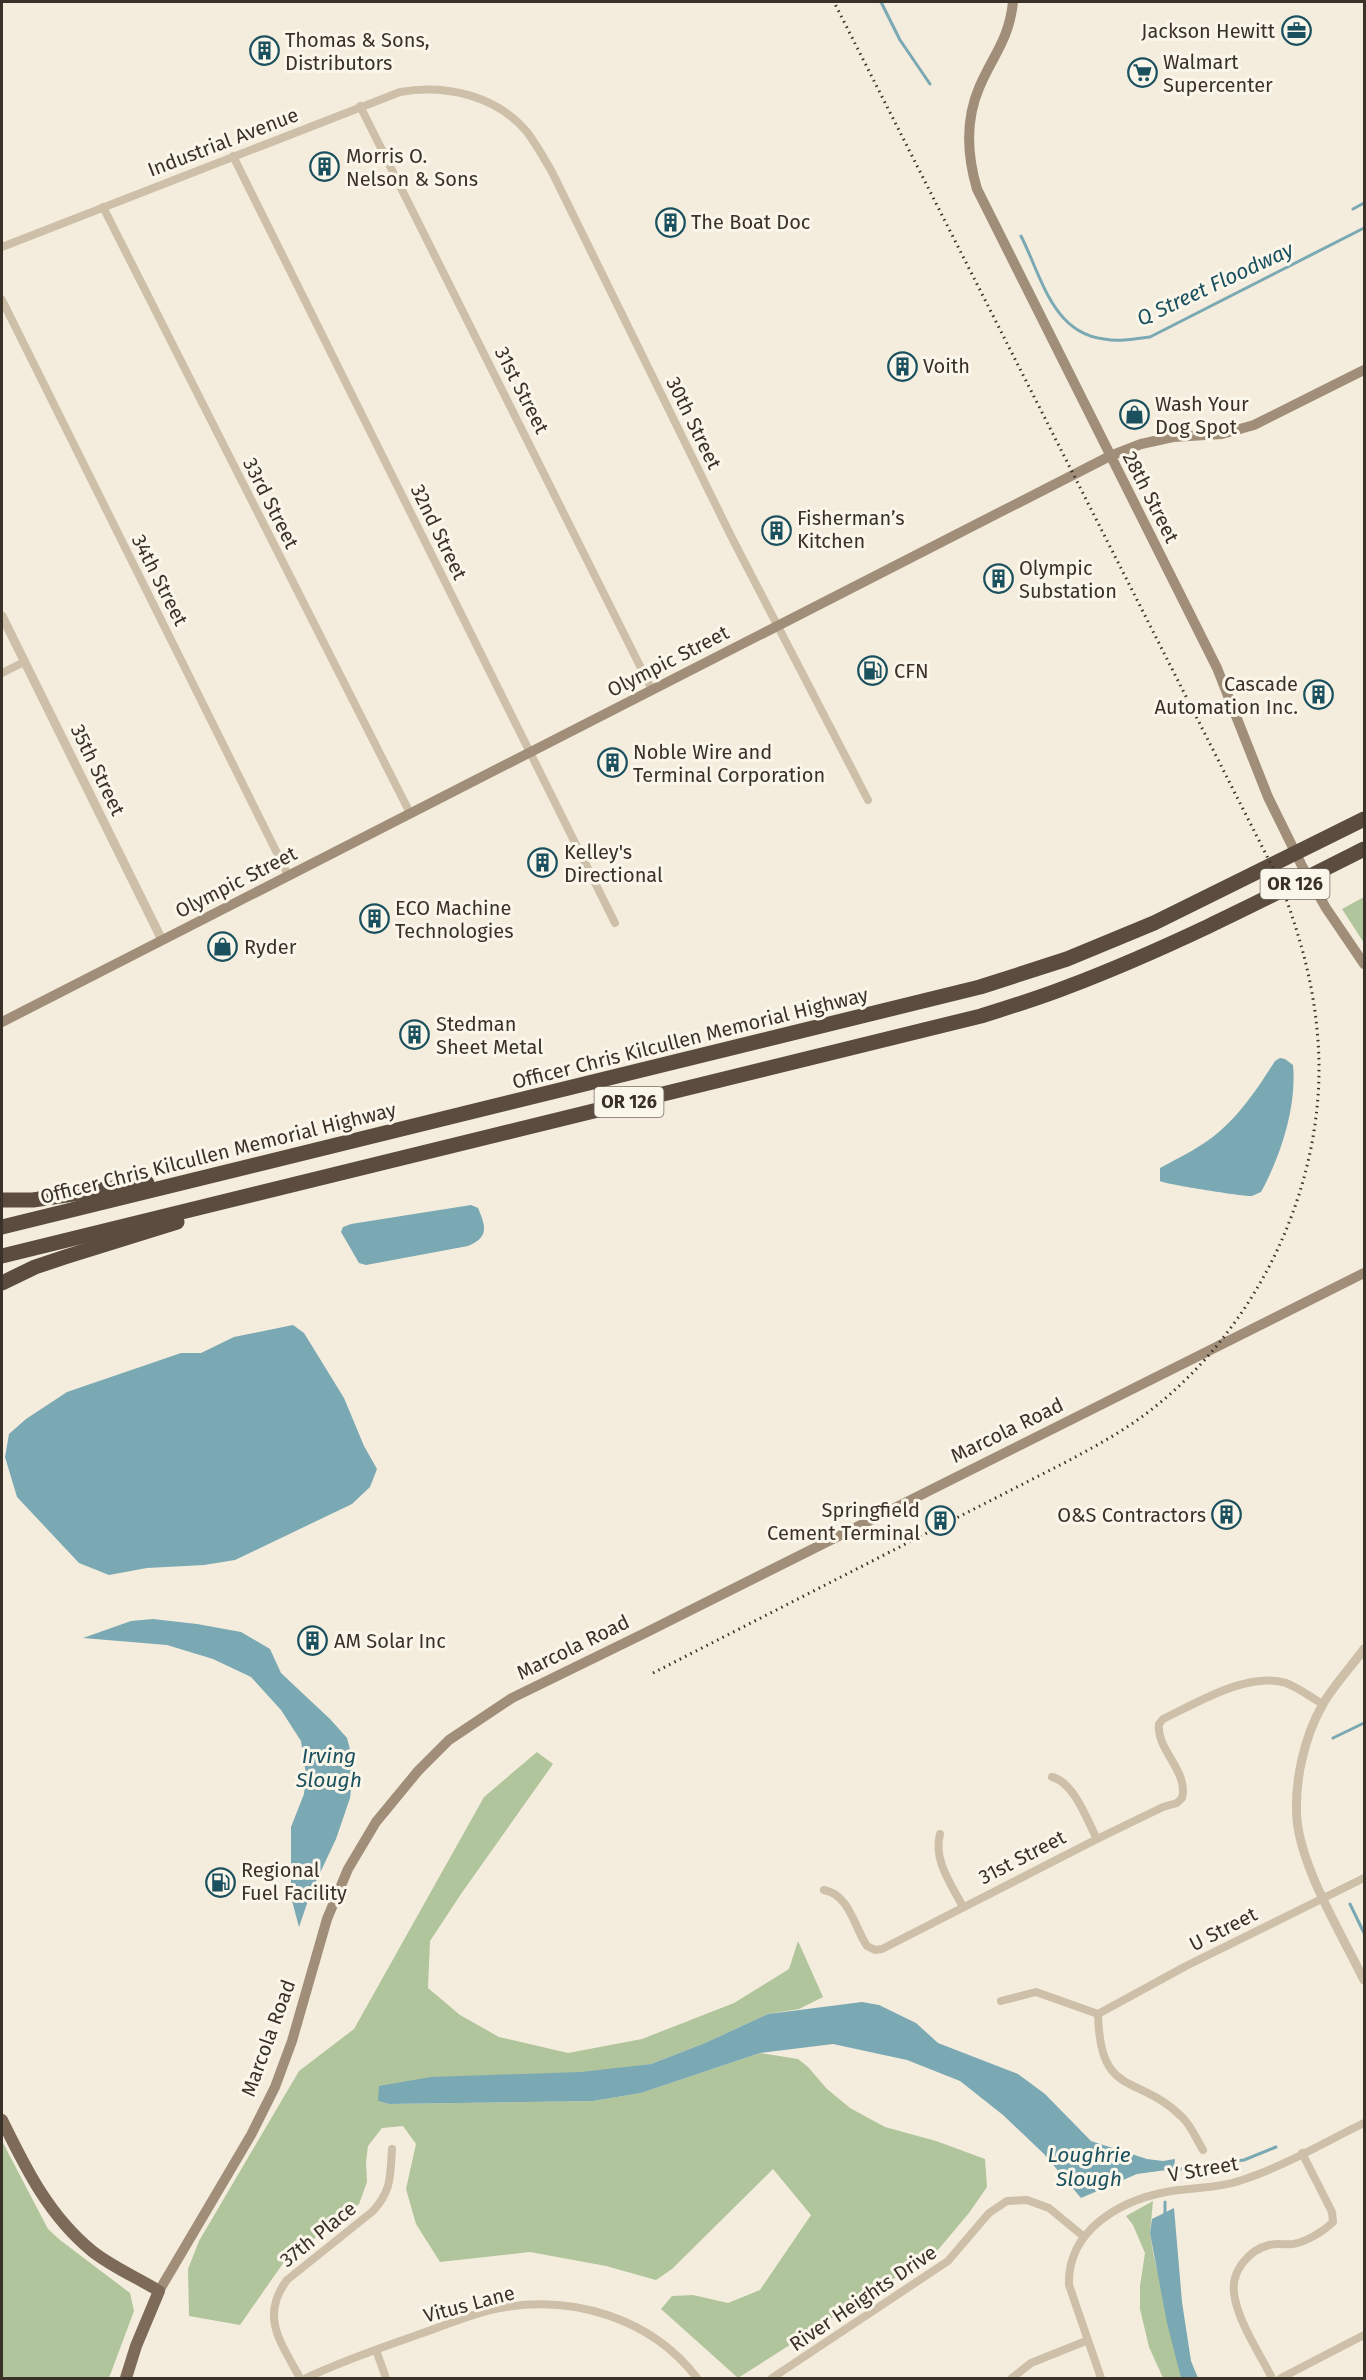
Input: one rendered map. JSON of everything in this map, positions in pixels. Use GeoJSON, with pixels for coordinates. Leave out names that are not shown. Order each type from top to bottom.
{"type":"FeatureCollection","features":[{"type":"Feature","properties":{"kind":"highway","name":"Officer Chris Kilcullen Memorial Highway"},"geometry":{"type":"LineString","coordinates":[[2,1227],[980,987],[1067,959],[1154,923],[1365,819]]}},
{"type":"Feature","properties":{"kind":"highway","name":"OR 126"},"geometry":{"type":"LineString","coordinates":[[2,1256],[981,1016],[1066,988],[1156,951],[1365,849]]}},
{"type":"Feature","properties":{"kind":"highway"},"geometry":{"type":"LineString","coordinates":[[2,1200],[33,1200],[248,1167]]}},
{"type":"Feature","properties":{"kind":"highway"},"geometry":{"type":"LineString","coordinates":[[2,1284],[65,1257],[292,1184]]}},
{"type":"Feature","properties":{"kind":"main road","name":"28th Street"},"geometry":{"type":"LineString","coordinates":[[1013,2],[1011,22],[1004,41],[979,87],[968,129],[971,168],[987,213],[1217,668],[1268,797],[1302,866],[1326,909],[1365,964]]}},
{"type":"Feature","properties":{"kind":"main road","name":"Olympic Street"},"geometry":{"type":"LineString","coordinates":[[2,1022],[1110,456],[1141,444],[1173,436],[1222,434],[1254,425],[1365,370]]}},
{"type":"Feature","properties":{"kind":"main road","name":"Marcola Road"},"geometry":{"type":"LineString","coordinates":[[126,2379],[136,2346],[159,2291],[251,2135],[275,2087],[292,2041],[327,1918],[348,1869],[376,1822],[418,1771],[449,1740],[512,1698],[1365,1272]]}},
{"type":"Feature","properties":{"kind":"main road"},"geometry":{"type":"LineString","coordinates":[[2,2120],[33,2182],[67,2229],[94,2253],[159,2291]]}},
{"type":"Feature","properties":{"kind":"street","name":"Industrial Avenue"},"geometry":{"type":"LineString","coordinates":[[2,247],[400,92],[442,89],[460,92]]}},
{"type":"Feature","properties":{"kind":"street","name":"30th Street"},"geometry":{"type":"LineString","coordinates":[[460,92],[490,103],[510,117],[526,131],[538,149],[557,182],[726,525],[868,800]]}},
{"type":"Feature","properties":{"kind":"street","name":"31st Street"},"geometry":{"type":"LineString","coordinates":[[360,106],[652,690]]}},
{"type":"Feature","properties":{"kind":"street","name":"32nd Street"},"geometry":{"type":"LineString","coordinates":[[233,156],[615,923]]}},
{"type":"Feature","properties":{"kind":"street","name":"33rd Street"},"geometry":{"type":"LineString","coordinates":[[103,207],[410,813]]}},
{"type":"Feature","properties":{"kind":"street","name":"34th Street"},"geometry":{"type":"LineString","coordinates":[[2,300],[288,875]]}},
{"type":"Feature","properties":{"kind":"street","name":"35th Street"},"geometry":{"type":"LineString","coordinates":[[2,616],[162,940]]}},
{"type":"Feature","properties":{"kind":"street"},"geometry":{"type":"LineString","coordinates":[[2,673],[24,662]]}},
{"type":"Feature","properties":{"kind":"street"},"geometry":{"type":"LineString","coordinates":[[1365,1649],[1323,1704],[1303,1755],[1297,1820],[1307,1861],[1323,1898],[1365,1980]]}},
{"type":"Feature","properties":{"kind":"street","name":"31st Street"},"geometry":{"type":"LineString","coordinates":[[824,1890],[832,1892],[843,1900],[867,1947],[875,1950],[882,1948],[1097,1839],[1163,1807],[1177,1803],[1182,1798],[1183,1783],[1160,1736],[1159,1724],[1163,1719],[1230,1687],[1261,1681],[1286,1683],[1323,1704]]}},
{"type":"Feature","properties":{"kind":"street","name":"31st Street"},"geometry":{"type":"LineString","coordinates":[[1052,1777],[1065,1783],[1071,1790],[1097,1839]]}},
{"type":"Feature","properties":{"kind":"street","name":"31st Street"},"geometry":{"type":"LineString","coordinates":[[940,1834],[937,1851],[939,1861],[963,1907]]}},
{"type":"Feature","properties":{"kind":"street","name":"U Street"},"geometry":{"type":"LineString","coordinates":[[1098,2014],[1186,1966],[1365,1878]]}},
{"type":"Feature","properties":{"kind":"street"},"geometry":{"type":"LineString","coordinates":[[1001,2001],[1036,1992],[1098,2014],[1098,2033],[1107,2066],[1117,2078],[1163,2102],[1185,2119],[1203,2150]]}},
{"type":"Feature","properties":{"kind":"street","name":"V Street"},"geometry":{"type":"LineString","coordinates":[[1083,2236],[1101,2219],[1147,2196],[1237,2182],[1365,2123]]}},
{"type":"Feature","properties":{"kind":"street","name":"37th Place"},"geometry":{"type":"LineString","coordinates":[[300,2379],[279,2339],[274,2324],[273,2307],[278,2292],[287,2280],[373,2211],[384,2198],[390,2186],[392,2149]]}},
{"type":"Feature","properties":{"kind":"street"},"geometry":{"type":"LineString","coordinates":[[1272,2379],[1239,2311],[1233,2291],[1244,2261],[1258,2248],[1272,2244],[1293,2244],[1327,2228],[1333,2222],[1332,2212],[1302,2153]]}},
{"type":"Feature","properties":{"kind":"street","name":"River Heights Drive"},"geometry":{"type":"LineString","coordinates":[[772,2379],[948,2261],[989,2213],[1006,2201],[1027,2200],[1049,2208],[1083,2236]]}},
{"type":"Feature","properties":{"kind":"street"},"geometry":{"type":"LineString","coordinates":[[1083,2236],[1068,2268],[1069,2285],[1086,2341],[1101,2379]]}},
{"type":"Feature","properties":{"kind":"street","name":"Vitus Lane"},"geometry":{"type":"LineString","coordinates":[[306,2379],[343,2361],[500,2308],[562,2304],[594,2309],[638,2328],[664,2346],[697,2379]]}},
{"type":"Feature","properties":{"kind":"street"},"geometry":{"type":"LineString","coordinates":[[1281,2379],[1365,2335]]}},
{"type":"Feature","properties":{"kind":"street"},"geometry":{"type":"LineString","coordinates":[[1012,2379],[1031,2363],[1048,2354],[1086,2341]]}},
{"type":"Feature","properties":{"kind":"street"},"geometry":{"type":"LineString","coordinates":[[376,2350],[386,2379]]}},
{"type":"Feature","properties":{"kind":"green space"},"geometry":{"type":"Polygon","coordinates":[[[1364,897],[1364,943],[1342,909],[1364,897]]]}},
{"type":"Feature","properties":{"kind":"green space"},"geometry":{"type":"Polygon","coordinates":[[[537,1752],[553,1764],[430,1941],[428,1988],[460,2015],[499,2037],[568,2053],[642,2039],[734,2003],[789,1969],[798,1941],[823,1997],[799,2009],[768,2014],[705,2043],[651,2064],[378,2101],[389,2104],[593,2101],[641,2093],[760,2053],[798,2059],[827,2089],[850,2108],[885,2127],[936,2141],[985,2159],[987,2187],[969,2213],[937,2251],[738,2378],[661,2309],[672,2296],[693,2295],[728,2303],[760,2290],[811,2215],[773,2169],[672,2269],[656,2280],[606,2266],[530,2252],[440,2262],[416,2224],[406,2189],[416,2144],[403,2126],[382,2128],[368,2146],[367,2182],[359,2204],[284,2262],[240,2325],[189,2316],[188,2269],[199,2241],[299,2071],[354,2029],[484,1797],[537,1752]]]}},
{"type":"Feature","properties":{"kind":"green space"},"geometry":{"type":"Polygon","coordinates":[[[2,2141],[48,2229],[130,2293],[134,2311],[109,2378],[2,2378],[2,2141]]]}},
{"type":"Feature","properties":{"kind":"green space"},"geometry":{"type":"Polygon","coordinates":[[[1153,2201],[1150,2233],[1153,2252],[1181,2378],[1163,2378],[1149,2347],[1140,2309],[1140,2286],[1145,2253],[1133,2225],[1126,2216],[1153,2201]]]}},
{"type":"Feature","properties":{"kind":"water"},"geometry":{"type":"Polygon","coordinates":[[[1280,1058],[1293,1065],[1294,1081],[1290,1114],[1281,1147],[1261,1192],[1246,1196],[1160,1181],[1160,1168],[1198,1147],[1228,1124],[1243,1107],[1275,1061],[1280,1058]]]}},
{"type":"Feature","properties":{"kind":"water"},"geometry":{"type":"Polygon","coordinates":[[[471,1205],[478,1208],[484,1231],[480,1239],[468,1246],[366,1265],[359,1263],[341,1232],[343,1227],[351,1224],[471,1205]]]}},
{"type":"Feature","properties":{"kind":"water"},"geometry":{"type":"Polygon","coordinates":[[[293,1325],[304,1333],[344,1398],[364,1446],[377,1469],[370,1487],[352,1504],[235,1560],[204,1565],[147,1568],[109,1575],[79,1563],[17,1497],[5,1457],[9,1434],[26,1419],[67,1392],[181,1353],[201,1353],[234,1337],[293,1325]]]}},
{"type":"Feature","properties":{"kind":"water","name":"Irving Slough"},"geometry":{"type":"Polygon","coordinates":[[[153,1619],[241,1632],[270,1649],[281,1673],[347,1738],[354,1764],[350,1798],[336,1839],[311,1892],[299,1927],[291,1897],[291,1827],[304,1794],[306,1775],[301,1741],[281,1710],[251,1677],[213,1659],[167,1645],[83,1638],[131,1621],[153,1619]]]}},
{"type":"Feature","properties":{"kind":"water","name":"Loughrie Slough"},"geometry":{"type":"Polygon","coordinates":[[[862,2002],[879,2005],[916,2023],[938,2043],[1018,2074],[1045,2094],[1091,2141],[1147,2159],[1163,2161],[1175,2159],[1174,2169],[1137,2174],[1081,2198],[1044,2154],[1003,2115],[960,2081],[907,2060],[833,2044],[760,2053],[641,2093],[593,2101],[389,2104],[378,2101],[379,2086],[431,2077],[581,2072],[651,2064],[705,2043],[768,2014],[862,2002]]]}},
{"type":"Feature","properties":{"kind":"water","name":"Loughrie Slough"},"geometry":{"type":"Polygon","coordinates":[[[1174,2208],[1182,2302],[1191,2361],[1198,2378],[1181,2378],[1167,2323],[1150,2233],[1152,2219],[1174,2208]]]}},
{"type":"Feature","properties":{"kind":"waterway","name":"Q Street Floodway"},"geometry":{"type":"LineString","coordinates":[[881,2],[900,40],[930,84]]}},
{"type":"Feature","properties":{"kind":"waterway"},"geometry":{"type":"LineString","coordinates":[[1353,209],[1364,203]]}},
{"type":"Feature","properties":{"kind":"waterway","name":"Q Street Floodway"},"geometry":{"type":"LineString","coordinates":[[1021,236],[1042,284],[1060,314],[1072,326],[1086,334],[1104,339],[1121,340],[1150,337],[1364,228]]}},
{"type":"Feature","properties":{"kind":"waterway","name":"Irving Slough"},"geometry":{"type":"LineString","coordinates":[[1333,1738],[1364,1723]]}},
{"type":"Feature","properties":{"kind":"waterway"},"geometry":{"type":"LineString","coordinates":[[1350,1904],[1364,1933]]}},
{"type":"Feature","properties":{"kind":"waterway"},"geometry":{"type":"LineString","coordinates":[[1180,2169],[1244,2160],[1276,2147]]}},
{"type":"Feature","properties":{"kind":"waterway"},"geometry":{"type":"LineString","coordinates":[[1165,2202],[1165,2214]]}},
{"type":"Feature","properties":{"kind":"railway"},"geometry":{"type":"LineString","coordinates":[[653,1673],[1097,1445],[1147,1413],[1188,1377],[1224,1337],[1255,1291],[1281,1242],[1300,1191],[1313,1138],[1319,1083],[1317,1029],[1312,991],[1303,953],[1279,880],[834,2]]}},
{"type":"Feature","properties":{"kind":"place","name":"Jackson Hewitt"},"geometry":{"type":"Point","coordinates":[1296,31]}},
{"type":"Feature","properties":{"kind":"place","name":"Thomas & Sons, Distributors"},"geometry":{"type":"Point","coordinates":[264,51]}},
{"type":"Feature","properties":{"kind":"place","name":"Walmart Supercenter"},"geometry":{"type":"Point","coordinates":[1142,73]}},
{"type":"Feature","properties":{"kind":"place","name":"Morris O. Nelson & Sons"},"geometry":{"type":"Point","coordinates":[325,167]}},
{"type":"Feature","properties":{"kind":"place","name":"The Boat Doc"},"geometry":{"type":"Point","coordinates":[670,222]}},
{"type":"Feature","properties":{"kind":"place","name":"Voith"},"geometry":{"type":"Point","coordinates":[902,366]}},
{"type":"Feature","properties":{"kind":"place","name":"Wash Your Dog Spot"},"geometry":{"type":"Point","coordinates":[1134,415]}},
{"type":"Feature","properties":{"kind":"place","name":"Fisherman’s Kitchen"},"geometry":{"type":"Point","coordinates":[776,530]}},
{"type":"Feature","properties":{"kind":"place","name":"Olympic Substation"},"geometry":{"type":"Point","coordinates":[998,579]}},
{"type":"Feature","properties":{"kind":"place","name":"CFN"},"geometry":{"type":"Point","coordinates":[873,671]}},
{"type":"Feature","properties":{"kind":"place","name":"Cascade Automation Inc."},"geometry":{"type":"Point","coordinates":[1319,695]}},
{"type":"Feature","properties":{"kind":"place","name":"Noble Wire and Terminal Corporation"},"geometry":{"type":"Point","coordinates":[612,763]}},
{"type":"Feature","properties":{"kind":"place","name":"Kelley's Directional"},"geometry":{"type":"Point","coordinates":[543,863]}},
{"type":"Feature","properties":{"kind":"place","name":"ECO Machine Technologies"},"geometry":{"type":"Point","coordinates":[374,919]}},
{"type":"Feature","properties":{"kind":"place","name":"Ryder"},"geometry":{"type":"Point","coordinates":[223,947]}},
{"type":"Feature","properties":{"kind":"place","name":"Stedman Sheet Metal"},"geometry":{"type":"Point","coordinates":[415,1035]}},
{"type":"Feature","properties":{"kind":"place","name":"O&S Contractors"},"geometry":{"type":"Point","coordinates":[1227,1515]}},
{"type":"Feature","properties":{"kind":"place","name":"Springfield Cement Terminal"},"geometry":{"type":"Point","coordinates":[941,1521]}},
{"type":"Feature","properties":{"kind":"place","name":"AM Solar Inc"},"geometry":{"type":"Point","coordinates":[313,1641]}},
{"type":"Feature","properties":{"kind":"place","name":"Regional Fuel Facility"},"geometry":{"type":"Point","coordinates":[220,1882]}}]}
